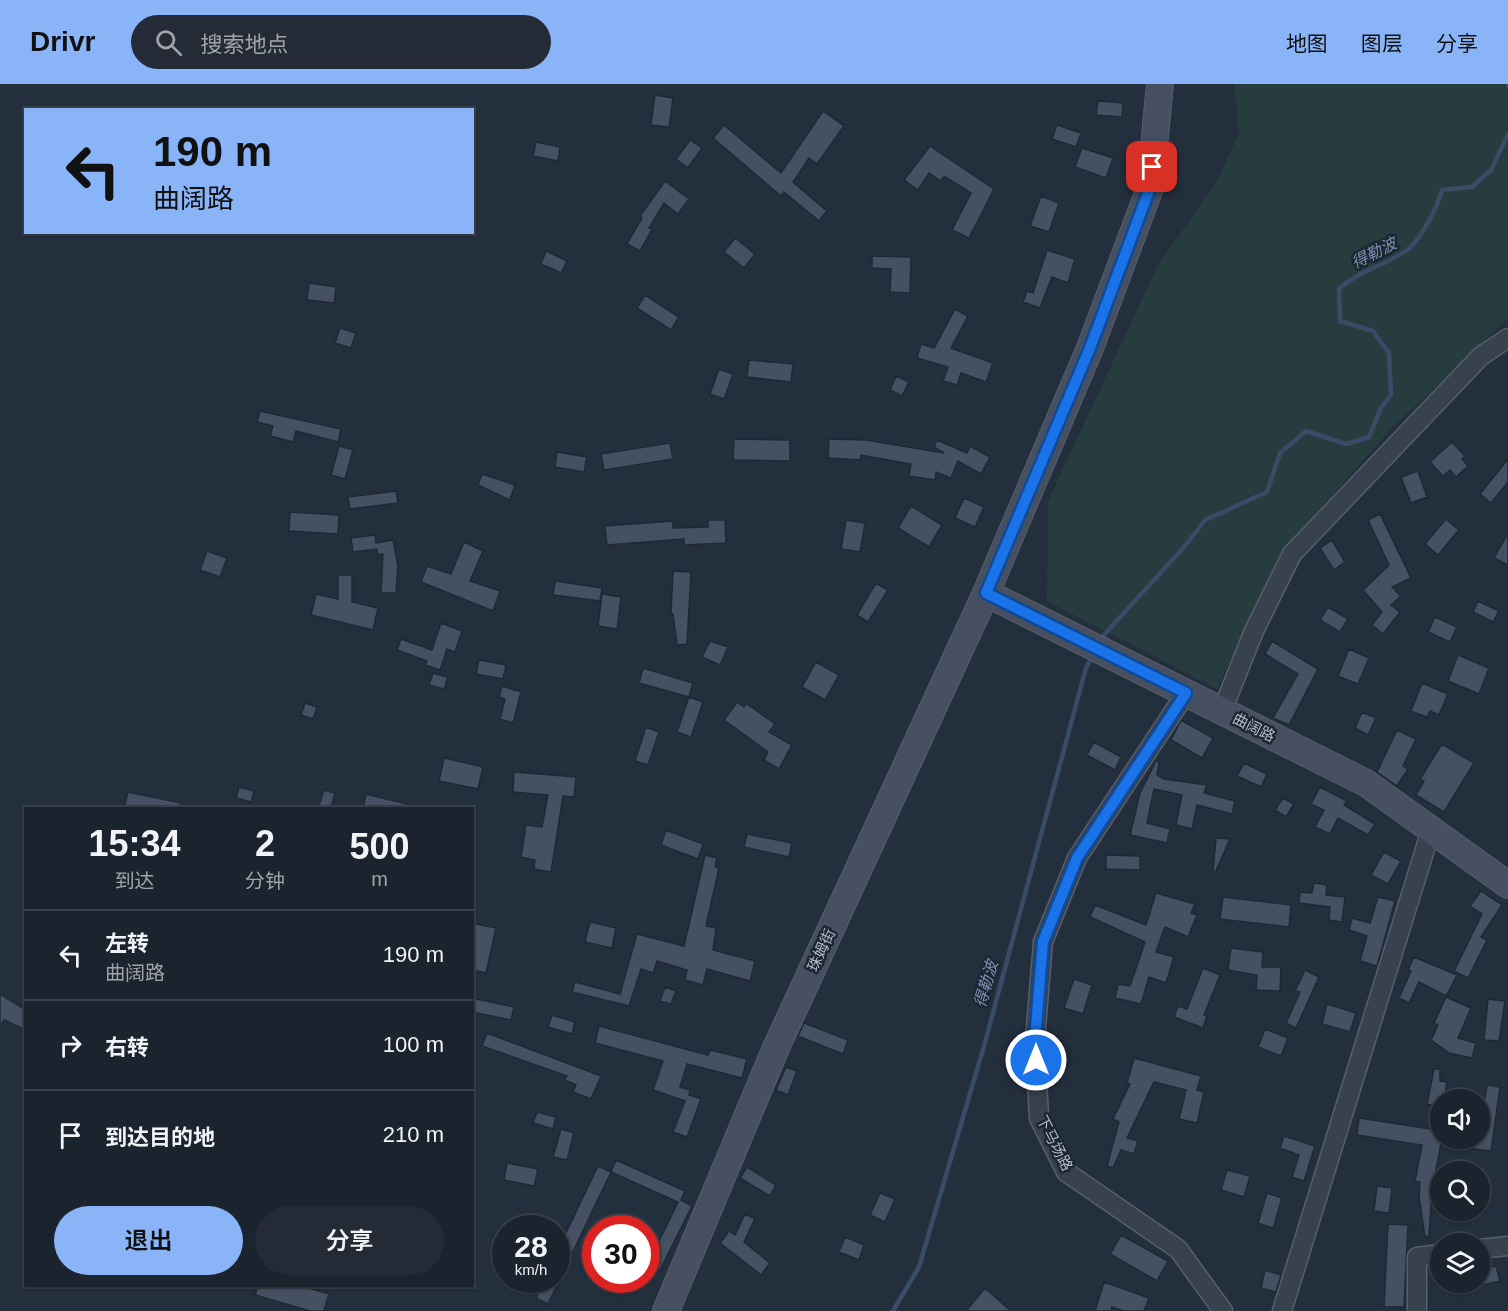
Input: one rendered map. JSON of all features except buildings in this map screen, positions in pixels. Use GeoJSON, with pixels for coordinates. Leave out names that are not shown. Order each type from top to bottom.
{"type":"FeatureCollection","features":[{"type":"Feature","properties":{"kind":"street","name":"珠姆街"},"geometry":{"type":"LineString","coordinates":[[666,1311],[775,1050],[986,593],[1090,348],[1150,188],[1160,84]]}},
{"type":"Feature","properties":{"kind":"street"},"geometry":{"type":"LineString","coordinates":[[1222,711],[1254,632],[1292,554],[1481,356],[1508,338]]}},
{"type":"Feature","properties":{"kind":"street","name":"曲阔路"},"geometry":{"type":"LineString","coordinates":[[986,593],[1366,783],[1508,885]]}},
{"type":"Feature","properties":{"kind":"street","name":"下马场路"},"geometry":{"type":"LineString","coordinates":[[1186,693],[1077,858],[1043,942],[1035,1040],[1039,1118],[1066,1172],[1178,1249],[1223,1311]]}},
{"type":"Feature","properties":{"kind":"street"},"geometry":{"type":"LineString","coordinates":[[1282,1311],[1431,830]]}},
{"type":"Feature","properties":{"kind":"street"},"geometry":{"type":"LineString","coordinates":[[1490,1248],[1508,1246]]}},
{"type":"Feature","properties":{"kind":"street"},"geometry":{"type":"LineString","coordinates":[[1417,1311],[1417,1257],[1430,1255]]}},
{"type":"Feature","properties":{"kind":"green space"},"geometry":{"type":"Polygon","coordinates":[[[1234,84],[1508,84],[1508,318],[1392,428],[1280,554],[1217,689],[1047,601],[1048,501],[1158,265],[1217,181],[1239,133],[1234,84]]]}},
{"type":"Feature","properties":{"kind":"waterway","name":"得勒波"},"geometry":{"type":"LineString","coordinates":[[1103,636],[1185,546],[1205,520],[1267,492],[1280,453],[1306,431],[1346,444],[1369,437],[1381,408],[1391,395],[1389,353],[1373,331],[1340,321],[1339,289],[1355,277],[1407,250],[1428,223],[1442,190],[1472,187],[1491,170],[1508,134]]}},
{"type":"Feature","properties":{"kind":"waterway","name":"得勒波"},"geometry":{"type":"LineString","coordinates":[[893,1311],[919,1267],[984,1046],[1086,668],[1091,659]]}},
{"type":"Feature","properties":{"kind":"route"},"geometry":{"type":"LineString","coordinates":[[1036,1060],[1035,1040],[1043,942],[1077,858],[1186,693],[986,593],[1090,348],[1150,188],[1152,167]]}}]}
